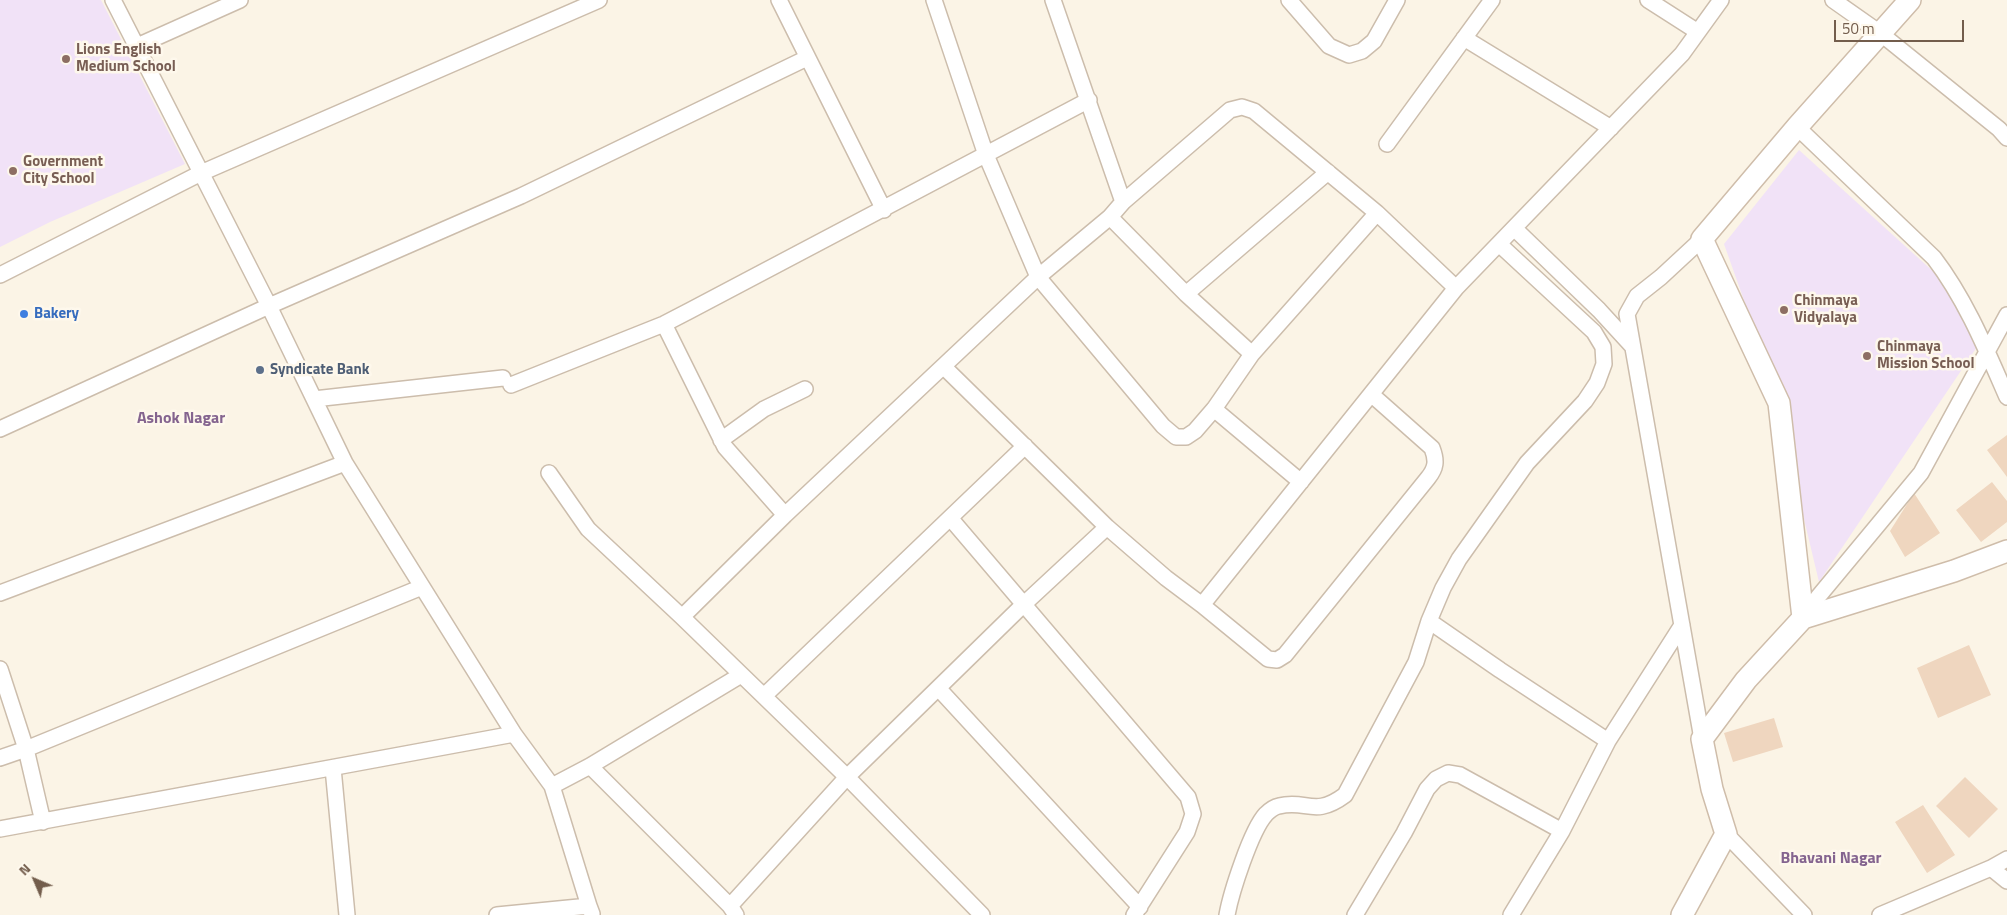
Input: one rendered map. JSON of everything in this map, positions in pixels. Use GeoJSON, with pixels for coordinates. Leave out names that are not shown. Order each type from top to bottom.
{"type":"FeatureCollection","features":[{"type":"Feature","properties":{"kind":"street"},"geometry":{"type":"LineString","coordinates":[[113,0],[135,47],[269,306],[345,463],[514,734],[552,786],[591,910],[497,915]]}},
{"type":"Feature","properties":{"kind":"street"},"geometry":{"type":"LineString","coordinates":[[135,47],[240,0]]}},
{"type":"Feature","properties":{"kind":"street"},"geometry":{"type":"LineString","coordinates":[[0,275],[201,173],[599,0]]}},
{"type":"Feature","properties":{"kind":"street"},"geometry":{"type":"LineString","coordinates":[[779,0],[884,210]]}},
{"type":"Feature","properties":{"kind":"street"},"geometry":{"type":"LineString","coordinates":[[934,0],[986,155],[1038,278],[1170,433],[1176,437],[1186,437],[1195,431],[1214,409],[1252,354],[1377,213]]}},
{"type":"Feature","properties":{"kind":"street"},"geometry":{"type":"LineString","coordinates":[[1053,0],[1123,202]]}},
{"type":"Feature","properties":{"kind":"street"},"geometry":{"type":"LineString","coordinates":[[1289,0],[1329,46],[1349,54],[1362,51],[1374,42],[1397,0]]}},
{"type":"Feature","properties":{"kind":"street"},"geometry":{"type":"LineString","coordinates":[[1387,144],[1492,0]]}},
{"type":"Feature","properties":{"kind":"street"},"geometry":{"type":"LineString","coordinates":[[1648,0],[1698,32]]}},
{"type":"Feature","properties":{"kind":"street"},"geometry":{"type":"LineString","coordinates":[[1202,605],[1456,288],[1682,54],[1721,0]]}},
{"type":"Feature","properties":{"kind":"street"},"geometry":{"type":"LineString","coordinates":[[1834,0],[1880,33],[1999,129],[2007,138]]}},
{"type":"Feature","properties":{"kind":"street"},"geometry":{"type":"LineString","coordinates":[[1804,915],[1726,834],[1712,788],[1626,314],[1637,296],[1661,277],[1702,239],[1797,127],[1910,0]]}},
{"type":"Feature","properties":{"kind":"street"},"geometry":{"type":"LineString","coordinates":[[1464,38],[1610,128]]}},
{"type":"Feature","properties":{"kind":"street"},"geometry":{"type":"LineString","coordinates":[[0,429],[269,306],[522,196],[807,58]]}},
{"type":"Feature","properties":{"kind":"street"},"geometry":{"type":"LineString","coordinates":[[314,399],[507,381],[664,324],[884,210],[1089,100]]}},
{"type":"Feature","properties":{"kind":"street"},"geometry":{"type":"LineString","coordinates":[[682,617],[785,515],[1038,278],[1110,217],[1123,202],[1230,110],[1242,107],[1254,111],[1377,213],[1456,288]]}},
{"type":"Feature","properties":{"kind":"street"},"geometry":{"type":"LineString","coordinates":[[1797,127],[1934,258],[1963,303],[2007,397]]}},
{"type":"Feature","properties":{"kind":"street"},"geometry":{"type":"LineString","coordinates":[[1186,294],[1328,172]]}},
{"type":"Feature","properties":{"kind":"street"},"geometry":{"type":"LineString","coordinates":[[1110,217],[1186,294],[1252,354]]}},
{"type":"Feature","properties":{"kind":"street"},"geometry":{"type":"LineString","coordinates":[[1514,228],[1600,310],[1633,347]]}},
{"type":"Feature","properties":{"kind":"street"},"geometry":{"type":"LineString","coordinates":[[1702,239],[1779,403],[1803,618]]}},
{"type":"Feature","properties":{"kind":"street"},"geometry":{"type":"LineString","coordinates":[[1227,915],[1230,897],[1256,830],[1266,813],[1279,806],[1292,805],[1316,808],[1333,803],[1345,795],[1416,662],[1429,621],[1443,588],[1459,559],[1527,462],[1585,401],[1597,383],[1604,364],[1603,346],[1594,332],[1499,244]]}},
{"type":"Feature","properties":{"kind":"street"},"geometry":{"type":"LineString","coordinates":[[1702,739],[1746,680],[1803,618],[1818,597],[1921,474],[2007,315]]}},
{"type":"Feature","properties":{"kind":"street"},"geometry":{"type":"LineString","coordinates":[[664,324],[721,440],[735,460],[785,515]]}},
{"type":"Feature","properties":{"kind":"street"},"geometry":{"type":"LineString","coordinates":[[944,367],[1107,527],[1166,578],[1256,650],[1268,659],[1277,660],[1285,654],[1435,469],[1436,457],[1432,448],[1370,394]]}},
{"type":"Feature","properties":{"kind":"street"},"geometry":{"type":"LineString","coordinates":[[721,440],[764,409],[805,389]]}},
{"type":"Feature","properties":{"kind":"street"},"geometry":{"type":"LineString","coordinates":[[1214,409],[1301,482]]}},
{"type":"Feature","properties":{"kind":"street"},"geometry":{"type":"LineString","coordinates":[[764,696],[951,519],[1025,446]]}},
{"type":"Feature","properties":{"kind":"street"},"geometry":{"type":"LineString","coordinates":[[0,593],[345,463]]}},
{"type":"Feature","properties":{"kind":"street"},"geometry":{"type":"LineString","coordinates":[[549,473],[588,529],[847,777],[982,915]]}},
{"type":"Feature","properties":{"kind":"street"},"geometry":{"type":"LineString","coordinates":[[939,688],[1137,911],[1187,832],[1193,814],[1188,797],[1023,606],[951,519]]}},
{"type":"Feature","properties":{"kind":"street"},"geometry":{"type":"LineString","coordinates":[[590,766],[733,911],[847,777],[1107,527]]}},
{"type":"Feature","properties":{"kind":"street"},"geometry":{"type":"LineString","coordinates":[[1803,618],[1954,571],[2007,551]]}},
{"type":"Feature","properties":{"kind":"street"},"geometry":{"type":"LineString","coordinates":[[0,758],[422,587]]}},
{"type":"Feature","properties":{"kind":"street"},"geometry":{"type":"LineString","coordinates":[[1429,621],[1608,741]]}},
{"type":"Feature","properties":{"kind":"street"},"geometry":{"type":"LineString","coordinates":[[1511,915],[1562,831],[1608,741],[1682,625]]}},
{"type":"Feature","properties":{"kind":"street"},"geometry":{"type":"LineString","coordinates":[[0,669],[26,749],[43,822]]}},
{"type":"Feature","properties":{"kind":"street"},"geometry":{"type":"LineString","coordinates":[[552,786],[590,766],[741,675]]}},
{"type":"Feature","properties":{"kind":"street"},"geometry":{"type":"LineString","coordinates":[[0,829],[514,734]]}},
{"type":"Feature","properties":{"kind":"street"},"geometry":{"type":"LineString","coordinates":[[333,768],[347,915]]}},
{"type":"Feature","properties":{"kind":"street"},"geometry":{"type":"LineString","coordinates":[[1355,915],[1404,833],[1427,789],[1436,778],[1448,773],[1460,775],[1562,831]]}},
{"type":"Feature","properties":{"kind":"street"},"geometry":{"type":"LineString","coordinates":[[1682,915],[1726,834]]}},
{"type":"Feature","properties":{"kind":"street"},"geometry":{"type":"LineString","coordinates":[[1880,915],[1991,868],[2007,859]]}},
{"type":"Feature","properties":{"kind":"street"},"geometry":{"type":"LineString","coordinates":[[1991,868],[2007,881]]}},
{"type":"Feature","properties":{"kind":"shaded area","name":"Lions English Medium School"},"geometry":{"type":"Polygon","coordinates":[[[0,0],[101,0],[185,164],[50,222],[0,247],[0,0]]]}},
{"type":"Feature","properties":{"kind":"shaded area","name":"Chinmaya Mission School"},"geometry":{"type":"Polygon","coordinates":[[[1799,150],[1936,274],[1979,344],[1819,582],[1768,368],[1724,244],[1799,150]]]}},
{"type":"Feature","properties":{"kind":"building"},"geometry":{"type":"Polygon","coordinates":[[[2007,435],[2007,477],[1987,450],[2007,435]]]}},
{"type":"Feature","properties":{"kind":"building"},"geometry":{"type":"Polygon","coordinates":[[[1992,482],[2007,501],[2007,522],[1981,542],[1956,510],[1992,482]]]}},
{"type":"Feature","properties":{"kind":"building"},"geometry":{"type":"Polygon","coordinates":[[[1914,493],[1940,533],[1905,557],[1890,531],[1914,493]]]}},
{"type":"Feature","properties":{"kind":"building"},"geometry":{"type":"Polygon","coordinates":[[[1969,645],[1991,695],[1938,718],[1917,668],[1969,645]]]}},
{"type":"Feature","properties":{"kind":"building"},"geometry":{"type":"Polygon","coordinates":[[[1774,718],[1783,747],[1733,762],[1724,733],[1774,718]]]}},
{"type":"Feature","properties":{"kind":"building"},"geometry":{"type":"Polygon","coordinates":[[[1965,777],[1998,809],[1969,838],[1936,806],[1965,777]]]}},
{"type":"Feature","properties":{"kind":"building"},"geometry":{"type":"Polygon","coordinates":[[[1923,805],[1955,855],[1927,873],[1895,822],[1923,805]]]}},
{"type":"Feature","properties":{"kind":"place","name":"Lions English Medium School"},"geometry":{"type":"Point","coordinates":[66,59]}},
{"type":"Feature","properties":{"kind":"place","name":"Government City School"},"geometry":{"type":"Point","coordinates":[13,171]}},
{"type":"Feature","properties":{"kind":"place","name":"Chinmaya Vidyalaya"},"geometry":{"type":"Point","coordinates":[1784,310]}},
{"type":"Feature","properties":{"kind":"place","name":"Bakery"},"geometry":{"type":"Point","coordinates":[24,314]}},
{"type":"Feature","properties":{"kind":"place","name":"Chinmaya Mission School"},"geometry":{"type":"Point","coordinates":[1867,356]}},
{"type":"Feature","properties":{"kind":"place","name":"Syndicate Bank"},"geometry":{"type":"Point","coordinates":[260,370]}},
{"type":"Feature","properties":{"kind":"district","name":"Ashok Nagar"},"geometry":{"type":"Point","coordinates":[181,419]}},
{"type":"Feature","properties":{"kind":"district","name":"Bhavani Nagar"},"geometry":{"type":"Point","coordinates":[1831,859]}}]}
